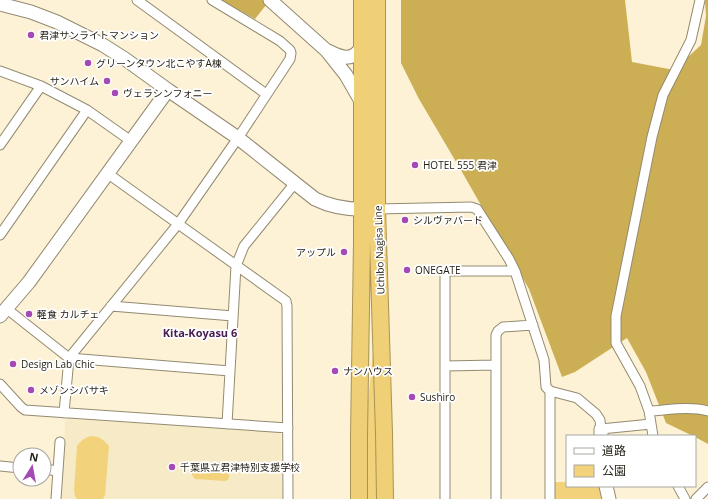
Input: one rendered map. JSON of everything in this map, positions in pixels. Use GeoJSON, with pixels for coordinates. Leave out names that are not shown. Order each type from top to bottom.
{"type":"FeatureCollection","features":[{"type":"Feature","properties":{"kind":"highway","name":"Uchibo Nagisa Line"},"geometry":{"type":"LineString","coordinates":[[362,0],[363,105],[384,425],[385,499]]}},
{"type":"Feature","properties":{"kind":"highway","name":"Uchibo Nagisa Line"},"geometry":{"type":"LineString","coordinates":[[359,499],[362,242],[369,209],[377,0]]}},
{"type":"Feature","properties":{"kind":"street"},"geometry":{"type":"LineString","coordinates":[[138,0],[266,94]]}},
{"type":"Feature","properties":{"kind":"street"},"geometry":{"type":"LineString","coordinates":[[64,413],[69,358],[178,224],[238,138],[290,59],[290,50],[271,34],[212,0]]}},
{"type":"Feature","properties":{"kind":"street"},"geometry":{"type":"LineString","coordinates":[[270,0],[327,51],[346,75],[363,105]]}},
{"type":"Feature","properties":{"kind":"street"},"geometry":{"type":"LineString","coordinates":[[653,435],[649,411],[640,386],[616,343],[616,316],[652,137],[663,95],[691,40],[700,0]]}},
{"type":"Feature","properties":{"kind":"street"},"geometry":{"type":"LineString","coordinates":[[0,4],[32,12],[57,22],[81,33],[119,55],[238,138],[315,199],[326,204],[337,207],[369,209],[471,207],[478,209],[515,271],[544,360],[546,387],[550,392],[550,499]]}},
{"type":"Feature","properties":{"kind":"street"},"geometry":{"type":"LineString","coordinates":[[327,51],[342,58],[358,53],[362,47]]}},
{"type":"Feature","properties":{"kind":"street"},"geometry":{"type":"LineString","coordinates":[[0,71],[41,86],[87,110],[131,141]]}},
{"type":"Feature","properties":{"kind":"street"},"geometry":{"type":"LineString","coordinates":[[0,145],[41,86]]}},
{"type":"Feature","properties":{"kind":"street"},"geometry":{"type":"LineString","coordinates":[[168,90],[29,282],[3,313],[69,358],[230,371]]}},
{"type":"Feature","properties":{"kind":"street"},"geometry":{"type":"LineString","coordinates":[[0,235],[87,110]]}},
{"type":"Feature","properties":{"kind":"street"},"geometry":{"type":"LineString","coordinates":[[107,173],[286,301],[288,499]]}},
{"type":"Feature","properties":{"kind":"street"},"geometry":{"type":"LineString","coordinates":[[227,424],[236,266],[244,246],[295,183]]}},
{"type":"Feature","properties":{"kind":"street"},"geometry":{"type":"LineString","coordinates":[[445,499],[445,274],[449,271],[515,271]]}},
{"type":"Feature","properties":{"kind":"street"},"geometry":{"type":"LineString","coordinates":[[111,306],[234,316]]}},
{"type":"Feature","properties":{"kind":"street"},"geometry":{"type":"LineString","coordinates":[[496,499],[496,335],[503,327],[533,325]]}},
{"type":"Feature","properties":{"kind":"street"},"geometry":{"type":"LineString","coordinates":[[445,366],[496,365]]}},
{"type":"Feature","properties":{"kind":"street"},"geometry":{"type":"LineString","coordinates":[[0,384],[25,410],[288,428]]}},
{"type":"Feature","properties":{"kind":"street"},"geometry":{"type":"LineString","coordinates":[[550,392],[577,398],[596,414],[600,420],[601,432],[651,424]]}},
{"type":"Feature","properties":{"kind":"street"},"geometry":{"type":"LineString","coordinates":[[649,411],[692,408],[699,408],[708,411]]}},
{"type":"Feature","properties":{"kind":"street"},"geometry":{"type":"LineString","coordinates":[[56,499],[60,442]]}},
{"type":"Feature","properties":{"kind":"street"},"geometry":{"type":"LineString","coordinates":[[0,466],[12,467]]}},
{"type":"Feature","properties":{"kind":"street"},"geometry":{"type":"LineString","coordinates":[[52,470],[58,470]]}},
{"type":"Feature","properties":{"kind":"street"},"geometry":{"type":"LineString","coordinates":[[606,487],[609,499]]}},
{"type":"Feature","properties":{"kind":"street"},"geometry":{"type":"LineString","coordinates":[[679,487],[685,499]]}},
{"type":"Feature","properties":{"kind":"street"},"geometry":{"type":"LineString","coordinates":[[696,499],[708,487]]}},
{"type":"Feature","properties":{"kind":"shaded area"},"geometry":{"type":"Polygon","coordinates":[[[221,0],[270,0],[255,19],[221,0]]]}},
{"type":"Feature","properties":{"kind":"shaded area"},"geometry":{"type":"Polygon","coordinates":[[[401,0],[625,0],[632,62],[674,70],[701,45],[706,16],[705,0],[708,0],[708,444],[696,438],[696,435],[691,435],[666,423],[646,372],[627,338],[575,372],[562,377],[529,289],[419,99],[401,63],[401,0]]]}},
{"type":"Feature","properties":{"kind":"shaded area","name":"千葉県立君津特別支援学校"},"geometry":{"type":"Polygon","coordinates":[[[67,419],[278,432],[281,435],[282,499],[62,499],[65,422],[67,419]]]}},
{"type":"Feature","properties":{"kind":"green space"},"geometry":{"type":"Polygon","coordinates":[[[373,352],[381,499],[364,499],[367,411],[373,352]]]}},
{"type":"Feature","properties":{"kind":"green space"},"geometry":{"type":"Polygon","coordinates":[[[91,436],[101,439],[109,446],[105,495],[103,499],[77,499],[74,491],[77,446],[80,442],[91,436]]]}},
{"type":"Feature","properties":{"kind":"green space"},"geometry":{"type":"Polygon","coordinates":[[[197,466],[227,469],[229,472],[228,480],[195,479],[192,472],[197,466]]]}},
{"type":"Feature","properties":{"kind":"green space"},"geometry":{"type":"Polygon","coordinates":[[[554,482],[566,482],[566,487],[599,487],[604,499],[554,499],[554,482]]]}},
{"type":"Feature","properties":{"kind":"place","name":"君津サンライトマンション"},"geometry":{"type":"Point","coordinates":[31,35]}},
{"type":"Feature","properties":{"kind":"place","name":"グリーンタウン北こやすA棟"},"geometry":{"type":"Point","coordinates":[88,63]}},
{"type":"Feature","properties":{"kind":"place","name":"サンハイム"},"geometry":{"type":"Point","coordinates":[107,81]}},
{"type":"Feature","properties":{"kind":"place","name":"ヴェラシンフォニー"},"geometry":{"type":"Point","coordinates":[115,93]}},
{"type":"Feature","properties":{"kind":"place","name":"HOTEL 555 君津"},"geometry":{"type":"Point","coordinates":[415,165]}},
{"type":"Feature","properties":{"kind":"place","name":"シルヴァバード"},"geometry":{"type":"Point","coordinates":[405,220]}},
{"type":"Feature","properties":{"kind":"place","name":"アップル"},"geometry":{"type":"Point","coordinates":[344,252]}},
{"type":"Feature","properties":{"kind":"place","name":"ONEGATE"},"geometry":{"type":"Point","coordinates":[407,270]}},
{"type":"Feature","properties":{"kind":"place","name":"軽食 カルチェ"},"geometry":{"type":"Point","coordinates":[29,314]}},
{"type":"Feature","properties":{"kind":"place","name":"Design Lab Chic"},"geometry":{"type":"Point","coordinates":[13,364]}},
{"type":"Feature","properties":{"kind":"place","name":"ナンハウス"},"geometry":{"type":"Point","coordinates":[335,371]}},
{"type":"Feature","properties":{"kind":"place","name":"メゾンシバサキ"},"geometry":{"type":"Point","coordinates":[31,390]}},
{"type":"Feature","properties":{"kind":"place","name":"Sushiro"},"geometry":{"type":"Point","coordinates":[412,397]}},
{"type":"Feature","properties":{"kind":"place","name":"千葉県立君津特別支援学校"},"geometry":{"type":"Point","coordinates":[172,467]}},
{"type":"Feature","properties":{"kind":"district","name":"Kita-Koyasu 6"},"geometry":{"type":"Point","coordinates":[200,332]}}]}
